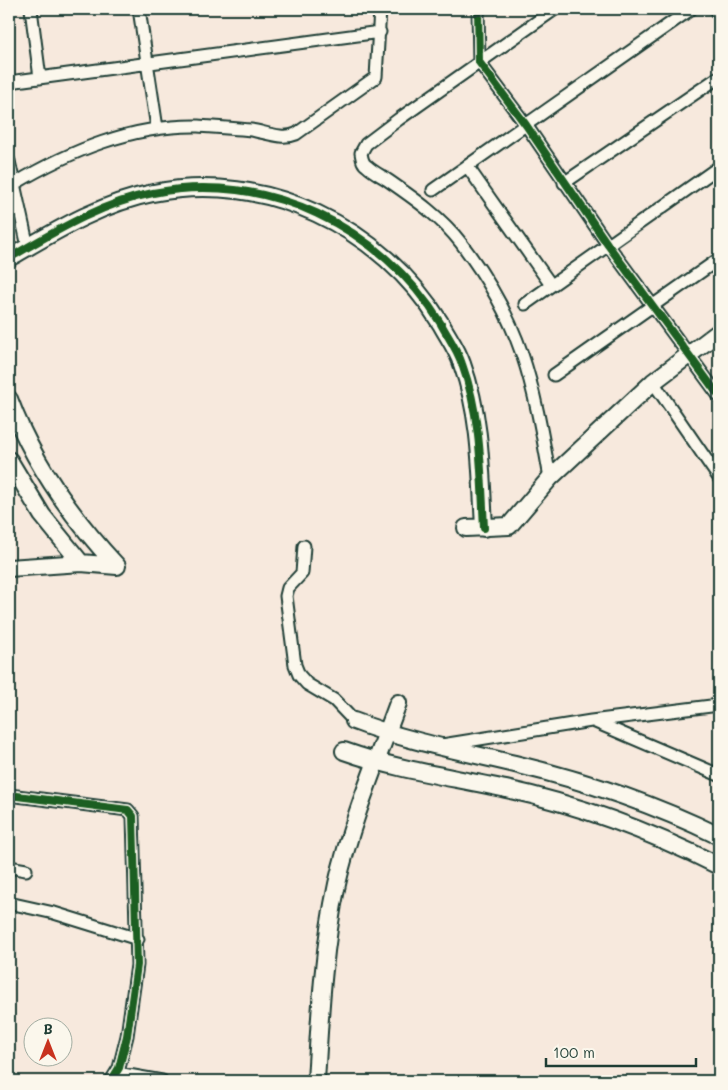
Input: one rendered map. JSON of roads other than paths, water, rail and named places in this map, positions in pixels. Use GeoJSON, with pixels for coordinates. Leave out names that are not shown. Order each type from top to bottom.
{"type":"FeatureCollection","features":[{"type":"Feature","properties":{"kind":"street"},"geometry":{"type":"LineString","coordinates":[[31,9],[40,78]]}},
{"type":"Feature","properties":{"kind":"street"},"geometry":{"type":"LineString","coordinates":[[139,9],[157,128]]}},
{"type":"Feature","properties":{"kind":"street"},"geometry":{"type":"LineString","coordinates":[[14,184],[53,163],[99,143],[157,128],[196,126],[252,130],[287,137],[296,134],[374,80],[378,68],[380,9]]}},
{"type":"Feature","properties":{"kind":"street"},"geometry":{"type":"LineString","coordinates":[[478,9],[479,62],[526,125],[564,183],[687,355],[719,396]]}},
{"type":"Feature","properties":{"kind":"street"},"geometry":{"type":"LineString","coordinates":[[550,478],[537,403],[529,372],[514,328],[492,286],[459,241],[437,217],[417,200],[367,166],[360,153],[366,144],[555,9]]}},
{"type":"Feature","properties":{"kind":"street"},"geometry":{"type":"LineString","coordinates":[[433,190],[691,9]]}},
{"type":"Feature","properties":{"kind":"street"},"geometry":{"type":"LineString","coordinates":[[714,9],[719,16]]}},
{"type":"Feature","properties":{"kind":"street"},"geometry":{"type":"LineString","coordinates":[[9,82],[380,32]]}},
{"type":"Feature","properties":{"kind":"street"},"geometry":{"type":"LineString","coordinates":[[564,183],[719,77]]}},
{"type":"Feature","properties":{"kind":"street"},"geometry":{"type":"LineString","coordinates":[[9,161],[28,247]]}},
{"type":"Feature","properties":{"kind":"street"},"geometry":{"type":"LineString","coordinates":[[467,166],[551,285]]}},
{"type":"Feature","properties":{"kind":"street"},"geometry":{"type":"LineString","coordinates":[[525,304],[719,167]]}},
{"type":"Feature","properties":{"kind":"street"},"geometry":{"type":"LineString","coordinates":[[9,258],[85,217],[132,198],[164,191],[203,188],[235,190],[297,204],[353,233],[389,260],[419,293],[460,358],[472,394],[477,422],[484,528]]}},
{"type":"Feature","properties":{"kind":"street"},"geometry":{"type":"LineString","coordinates":[[554,375],[719,259]]}},
{"type":"Feature","properties":{"kind":"street"},"geometry":{"type":"LineString","coordinates":[[466,528],[509,526],[550,478],[653,382],[719,332]]}},
{"type":"Feature","properties":{"kind":"street"},"geometry":{"type":"LineString","coordinates":[[653,382],[719,478]]}},
{"type":"Feature","properties":{"kind":"street"},"geometry":{"type":"LineString","coordinates":[[9,399],[27,440],[49,478],[76,517],[116,566],[81,562],[9,568]]}},
{"type":"Feature","properties":{"kind":"street"},"geometry":{"type":"LineString","coordinates":[[9,460],[42,515],[81,562]]}},
{"type":"Feature","properties":{"kind":"street"},"geometry":{"type":"LineString","coordinates":[[304,546],[302,549],[302,573],[288,588],[286,596],[295,665],[302,680],[330,697],[354,721],[387,734],[516,764],[621,794],[640,800],[719,836]]}},
{"type":"Feature","properties":{"kind":"street"},"geometry":{"type":"LineString","coordinates":[[316,1081],[323,976],[337,885],[348,841],[398,703]]}},
{"type":"Feature","properties":{"kind":"street"},"geometry":{"type":"LineString","coordinates":[[435,746],[591,721],[719,705]]}},
{"type":"Feature","properties":{"kind":"street"},"geometry":{"type":"LineString","coordinates":[[591,721],[719,775]]}},
{"type":"Feature","properties":{"kind":"street"},"geometry":{"type":"LineString","coordinates":[[344,751],[376,762],[507,789],[593,812],[627,824],[719,866]]}},
{"type":"Feature","properties":{"kind":"street"},"geometry":{"type":"LineString","coordinates":[[9,795],[132,812],[135,820],[138,939],[127,1036],[114,1077],[162,1081]]}},
{"type":"Feature","properties":{"kind":"street"},"geometry":{"type":"LineString","coordinates":[[9,866],[26,870]]}},
{"type":"Feature","properties":{"kind":"street"},"geometry":{"type":"LineString","coordinates":[[9,903],[54,913],[138,939]]}}]}
